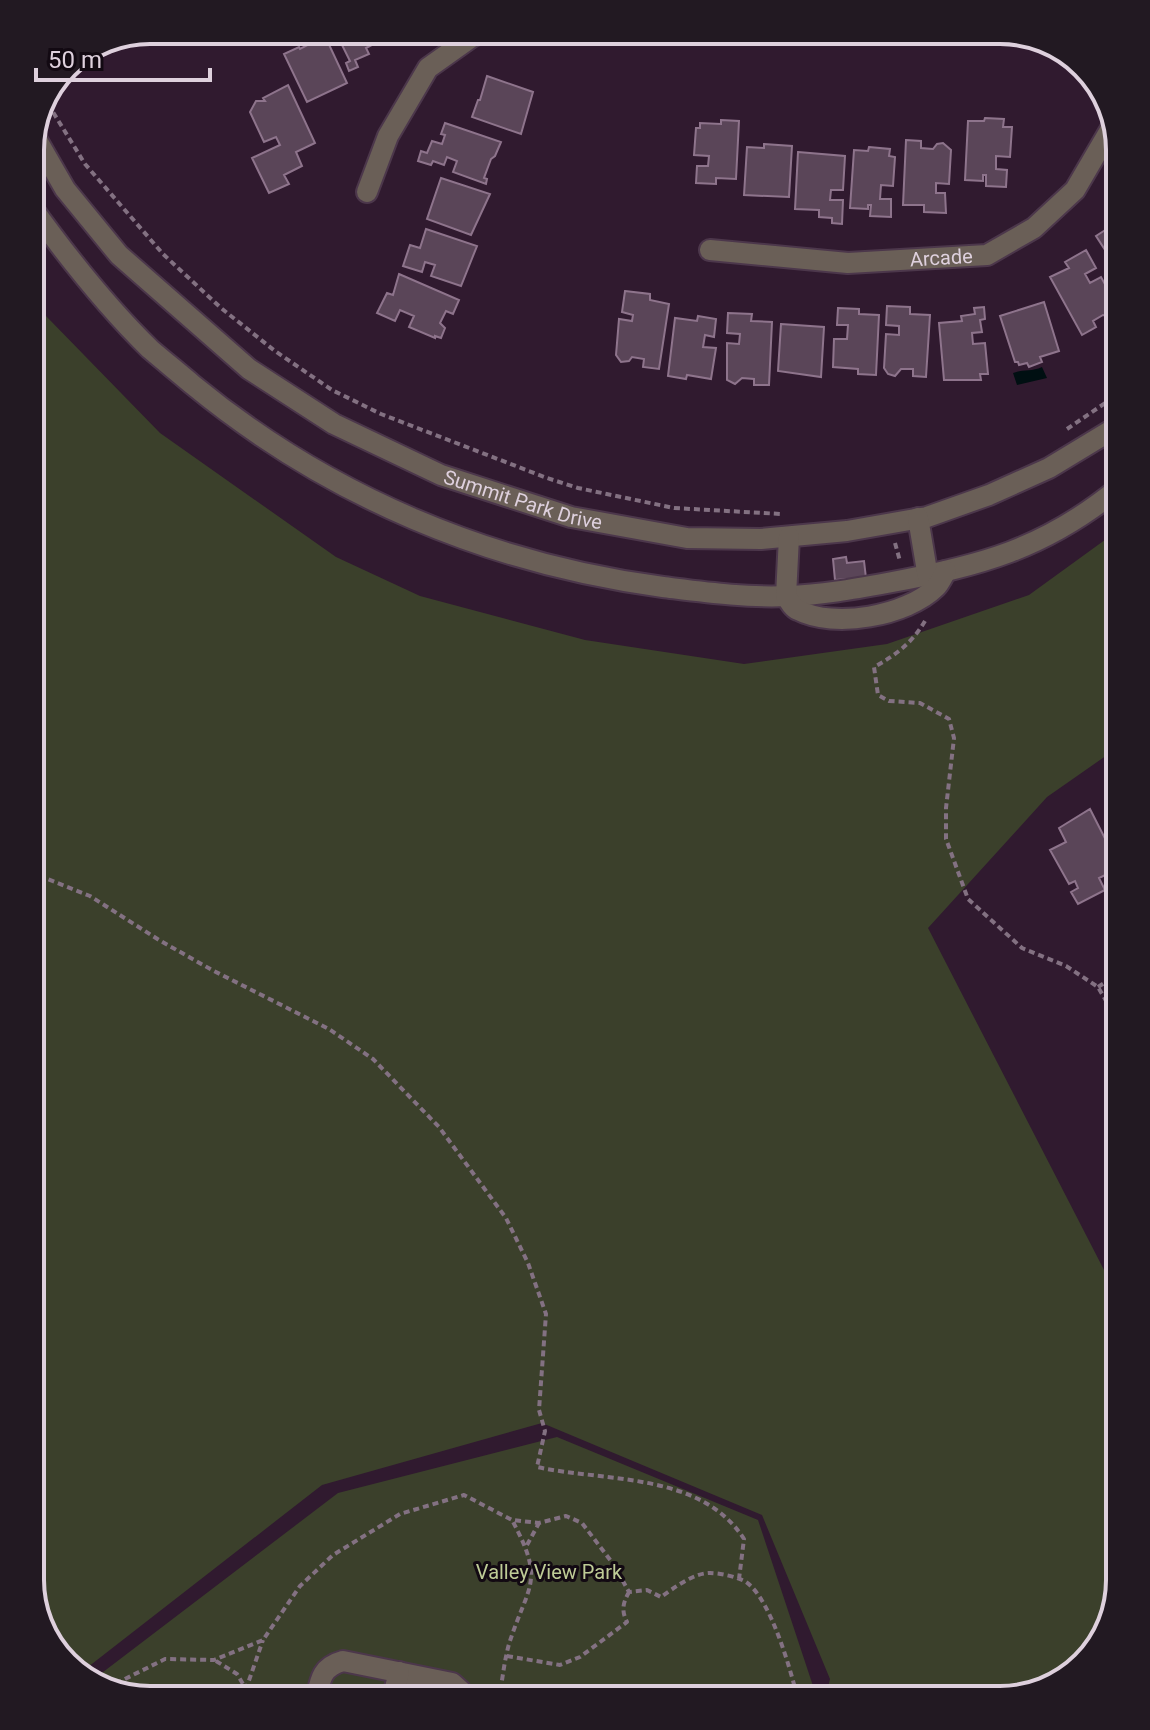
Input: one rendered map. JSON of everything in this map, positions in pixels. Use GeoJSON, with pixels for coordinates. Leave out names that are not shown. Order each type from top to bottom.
{"type":"FeatureCollection","features":[{"type":"Feature","properties":{"kind":"street"},"geometry":{"type":"LineString","coordinates":[[367,192],[388,136],[428,68],[462,44]]}},
{"type":"Feature","properties":{"kind":"street","name":"Arcade"},"geometry":{"type":"LineString","coordinates":[[710,250],[848,263],[987,255],[1034,228],[1075,190],[1105,138]]}},
{"type":"Feature","properties":{"kind":"street","name":"Summit Park Drive"},"geometry":{"type":"LineString","coordinates":[[44,152],[65,189],[119,255],[249,369],[334,424],[441,475],[571,517],[687,538],[789,537],[889,523],[918,518],[989,495],[1049,468],[1106,433]]}},
{"type":"Feature","properties":{"kind":"street"},"geometry":{"type":"LineString","coordinates":[[44,223],[92,285],[150,349],[275,447],[337,483],[444,533],[566,570],[703,592],[786,596],[851,590],[937,574],[1009,554],[1063,529],[1106,497]]}},
{"type":"Feature","properties":{"kind":"street"},"geometry":{"type":"LineString","coordinates":[[789,537],[786,596],[796,610],[846,621],[878,616],[915,601],[936,587],[937,574],[918,518]]}},
{"type":"Feature","properties":{"kind":"street"},"geometry":{"type":"LineString","coordinates":[[319,1686],[322,1673],[331,1664],[343,1661],[455,1686]]}},
{"type":"Feature","properties":{"kind":"street"},"geometry":{"type":"LineString","coordinates":[[396,1686],[399,1672]]}},
{"type":"Feature","properties":{"kind":"path"},"geometry":{"type":"LineString","coordinates":[[52,110],[85,164],[163,254],[232,317],[332,390],[381,414],[578,488],[674,508],[795,515]]}},
{"type":"Feature","properties":{"kind":"path"},"geometry":{"type":"LineString","coordinates":[[1066,430],[1106,403]]}},
{"type":"Feature","properties":{"kind":"path"},"geometry":{"type":"LineString","coordinates":[[889,523],[906,580]]}},
{"type":"Feature","properties":{"kind":"path"},"geometry":{"type":"LineString","coordinates":[[925,622],[896,655],[874,667],[875,679],[878,695],[889,701],[920,703],[949,719],[954,738],[946,808],[946,839],[968,899],[1022,948],[1066,966],[1098,987],[1106,1001]]}},
{"type":"Feature","properties":{"kind":"path"},"geometry":{"type":"LineString","coordinates":[[44,878],[90,896],[159,940],[329,1029],[373,1059],[439,1127],[506,1218],[528,1263],[546,1314],[539,1410],[545,1431],[537,1467],[672,1488],[707,1505],[734,1523],[744,1539],[739,1579]]}},
{"type":"Feature","properties":{"kind":"path"},"geometry":{"type":"LineString","coordinates":[[1098,987],[1106,982]]}},
{"type":"Feature","properties":{"kind":"path"},"geometry":{"type":"LineString","coordinates":[[247,1686],[263,1640],[300,1586],[333,1555],[400,1514],[464,1495],[512,1520],[539,1523],[566,1516],[582,1523],[614,1565],[629,1592]]}},
{"type":"Feature","properties":{"kind":"path"},"geometry":{"type":"LineString","coordinates":[[502,1686],[507,1656],[531,1589],[532,1570],[526,1546],[512,1520]]}},
{"type":"Feature","properties":{"kind":"path"},"geometry":{"type":"LineString","coordinates":[[526,1546],[539,1523]]}},
{"type":"Feature","properties":{"kind":"path"},"geometry":{"type":"LineString","coordinates":[[629,1592],[647,1590],[661,1597],[687,1580],[708,1572],[749,1584],[780,1638],[794,1686]]}},
{"type":"Feature","properties":{"kind":"path"},"geometry":{"type":"LineString","coordinates":[[507,1656],[560,1665],[580,1657],[627,1622],[623,1613],[629,1592]]}},
{"type":"Feature","properties":{"kind":"path"},"geometry":{"type":"LineString","coordinates":[[120,1681],[165,1659],[214,1660],[263,1640]]}},
{"type":"Feature","properties":{"kind":"path"},"geometry":{"type":"LineString","coordinates":[[214,1660],[237,1674],[244,1686]]}},
{"type":"Feature","properties":{"kind":"green space"},"geometry":{"type":"Polygon","coordinates":[[[44,313],[160,433],[336,557],[420,596],[585,640],[744,664],[887,644],[1029,595],[1106,539],[1106,756],[1047,797],[928,928],[1106,1274],[1105,1594],[1092,1633],[1075,1655],[1053,1672],[1014,1685],[828,1686],[830,1679],[762,1515],[542,1423],[322,1485],[89,1666],[70,1650],[58,1633],[48,1607],[44,1580],[44,313]]]}},
{"type":"Feature","properties":{"kind":"green space","name":"Valley View Park"},"geometry":{"type":"Polygon","coordinates":[[[557,1437],[758,1520],[813,1686],[143,1686],[101,1674],[338,1493],[557,1437]]]}},
{"type":"Feature","properties":{"kind":"shaded area"},"geometry":{"type":"Polygon","coordinates":[[[1042,367],[1047,378],[1017,385],[1013,373],[1042,367]]]}},
{"type":"Feature","properties":{"kind":"building"},"geometry":{"type":"Polygon","coordinates":[[[310,44],[329,44],[347,83],[307,102],[284,54],[310,44]]]}},
{"type":"Feature","properties":{"kind":"building"},"geometry":{"type":"Polygon","coordinates":[[[374,44],[366,48],[369,54],[355,60],[358,67],[349,71],[346,63],[350,61],[342,45],[374,44]]]}},
{"type":"Feature","properties":{"kind":"building"},"geometry":{"type":"Polygon","coordinates":[[[487,76],[533,92],[521,134],[472,117],[487,76]]]}},
{"type":"Feature","properties":{"kind":"building"},"geometry":{"type":"Polygon","coordinates":[[[288,85],[315,143],[296,152],[302,166],[284,175],[289,184],[269,193],[252,158],[280,145],[276,137],[264,142],[250,112],[256,101],[265,101],[263,98],[288,85]]]}},
{"type":"Feature","properties":{"kind":"building"},"geometry":{"type":"Polygon","coordinates":[[[985,118],[1004,119],[1003,127],[1012,127],[1010,157],[996,156],[996,169],[1007,170],[1006,187],[986,186],[986,175],[983,175],[983,181],[965,180],[968,121],[984,121],[985,118]]]}},
{"type":"Feature","properties":{"kind":"building"},"geometry":{"type":"Polygon","coordinates":[[[721,120],[739,121],[736,179],[716,178],[716,184],[696,183],[697,166],[708,166],[709,156],[694,155],[696,128],[700,128],[700,123],[721,124],[721,120]]]}},
{"type":"Feature","properties":{"kind":"building"},"geometry":{"type":"Polygon","coordinates":[[[445,123],[501,142],[484,178],[487,179],[486,184],[453,172],[457,161],[447,157],[444,165],[418,161],[421,151],[427,153],[432,141],[442,144],[445,135],[441,134],[445,123]]]}},
{"type":"Feature","properties":{"kind":"building"},"geometry":{"type":"Polygon","coordinates":[[[906,140],[921,141],[921,148],[933,149],[943,143],[951,150],[949,184],[936,183],[936,193],[945,193],[946,213],[924,212],[924,205],[903,205],[906,140]]]}},
{"type":"Feature","properties":{"kind":"building"},"geometry":{"type":"Polygon","coordinates":[[[764,144],[792,146],[789,197],[744,195],[747,147],[764,148],[764,144]]]}},
{"type":"Feature","properties":{"kind":"building"},"geometry":{"type":"Polygon","coordinates":[[[869,147],[890,149],[889,156],[895,157],[893,186],[881,185],[880,199],[891,199],[891,217],[870,216],[871,205],[868,209],[850,208],[854,150],[868,151],[869,147]]]}},
{"type":"Feature","properties":{"kind":"building"},"geometry":{"type":"Polygon","coordinates":[[[798,152],[845,156],[843,190],[831,190],[830,200],[843,200],[842,224],[832,223],[832,218],[819,217],[819,210],[795,209],[798,152]]]}},
{"type":"Feature","properties":{"kind":"building"},"geometry":{"type":"Polygon","coordinates":[[[441,178],[490,194],[471,235],[427,219],[441,178]]]}},
{"type":"Feature","properties":{"kind":"building"},"geometry":{"type":"Polygon","coordinates":[[[426,229],[477,246],[461,286],[431,276],[435,265],[425,262],[422,272],[403,266],[410,245],[420,248],[426,229]]]}},
{"type":"Feature","properties":{"kind":"building"},"geometry":{"type":"Polygon","coordinates":[[[1106,230],[1106,251],[1096,236],[1106,230]]]}},
{"type":"Feature","properties":{"kind":"building"},"geometry":{"type":"Polygon","coordinates":[[[1086,250],[1096,268],[1085,274],[1090,283],[1101,277],[1106,286],[1106,316],[1093,321],[1096,327],[1082,335],[1050,277],[1069,268],[1065,262],[1086,250]]]}},
{"type":"Feature","properties":{"kind":"building"},"geometry":{"type":"Polygon","coordinates":[[[399,274],[459,300],[453,314],[446,311],[440,323],[445,328],[441,338],[409,327],[414,316],[400,310],[395,321],[377,313],[387,293],[393,295],[399,274]]]}},
{"type":"Feature","properties":{"kind":"building"},"geometry":{"type":"Polygon","coordinates":[[[625,291],[650,294],[650,300],[669,304],[659,369],[643,367],[644,359],[632,357],[629,361],[621,362],[616,355],[619,319],[632,321],[633,315],[622,312],[625,291]]]}},
{"type":"Feature","properties":{"kind":"building"},"geometry":{"type":"Polygon","coordinates":[[[1044,302],[1059,351],[1040,357],[1042,362],[1029,367],[1027,363],[1019,365],[1015,362],[1000,316],[1044,302]]]}},
{"type":"Feature","properties":{"kind":"building"},"geometry":{"type":"Polygon","coordinates":[[[887,306],[910,307],[910,314],[930,315],[926,377],[913,376],[913,369],[901,369],[895,376],[888,374],[884,368],[886,334],[899,335],[899,326],[886,325],[887,306]]]}},
{"type":"Feature","properties":{"kind":"building"},"geometry":{"type":"Polygon","coordinates":[[[984,307],[985,319],[980,320],[982,332],[972,333],[973,344],[985,343],[988,374],[980,374],[981,380],[944,380],[939,323],[962,321],[961,316],[975,314],[974,308],[984,307]]]}},
{"type":"Feature","properties":{"kind":"building"},"geometry":{"type":"Polygon","coordinates":[[[838,308],[859,309],[859,314],[879,315],[876,375],[858,374],[858,369],[833,367],[834,339],[847,339],[848,325],[837,325],[838,308]]]}},
{"type":"Feature","properties":{"kind":"building"},"geometry":{"type":"Polygon","coordinates":[[[728,313],[752,314],[751,321],[772,322],[769,385],[754,385],[754,379],[742,378],[735,384],[727,380],[727,343],[739,344],[740,334],[727,333],[728,313]]]}},
{"type":"Feature","properties":{"kind":"building"},"geometry":{"type":"Polygon","coordinates":[[[698,316],[716,319],[714,337],[705,335],[703,347],[716,348],[711,379],[668,376],[675,318],[697,321],[698,316]]]}},
{"type":"Feature","properties":{"kind":"building"},"geometry":{"type":"Polygon","coordinates":[[[781,324],[824,327],[821,377],[778,371],[781,324]]]}},
{"type":"Feature","properties":{"kind":"building"},"geometry":{"type":"Polygon","coordinates":[[[846,557],[847,563],[864,561],[866,578],[835,580],[833,559],[846,557]]]}},
{"type":"Feature","properties":{"kind":"building"},"geometry":{"type":"Polygon","coordinates":[[[1090,809],[1106,840],[1106,875],[1099,878],[1105,890],[1078,904],[1071,892],[1078,888],[1075,881],[1069,884],[1050,850],[1066,842],[1059,828],[1090,809]]]}}]}
